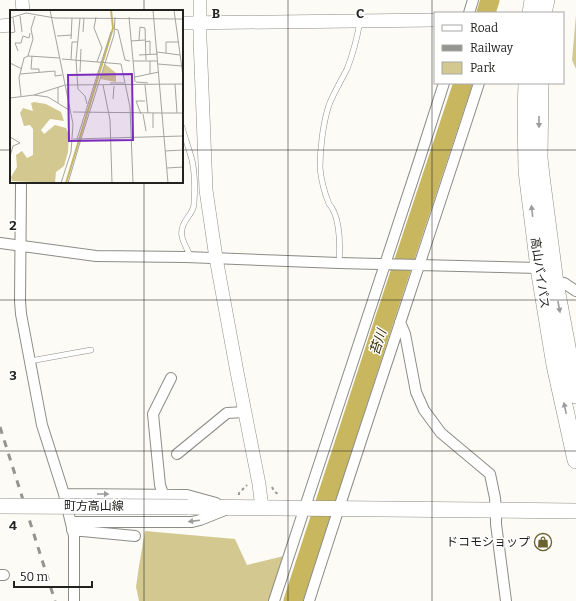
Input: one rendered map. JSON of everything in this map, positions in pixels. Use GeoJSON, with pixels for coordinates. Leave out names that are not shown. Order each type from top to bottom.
{"type":"FeatureCollection","features":[{"type":"Feature","properties":{"kind":"highway"},"geometry":{"type":"LineString","coordinates":[[531,12],[533,0]]}},
{"type":"Feature","properties":{"kind":"highway"},"geometry":{"type":"LineString","coordinates":[[543,12],[546,0]]}},
{"type":"Feature","properties":{"kind":"highway","name":"高山バイパス"},"geometry":{"type":"LineString","coordinates":[[527,84],[527,171],[539,268],[555,365],[576,460]]}},
{"type":"Feature","properties":{"kind":"highway","name":"高山バイパス"},"geometry":{"type":"LineString","coordinates":[[540,84],[539,158],[541,176],[555,284],[576,395]]}},
{"type":"Feature","properties":{"kind":"main road","name":"町方高山線"},"geometry":{"type":"LineString","coordinates":[[0,506],[306,508]]}},
{"type":"Feature","properties":{"kind":"main road"},"geometry":{"type":"LineString","coordinates":[[306,508],[576,511]]}},
{"type":"Feature","properties":{"kind":"street"},"geometry":{"type":"LineString","coordinates":[[22,0],[23,10]]}},
{"type":"Feature","properties":{"kind":"street"},"geometry":{"type":"LineString","coordinates":[[200,0],[200,39],[206,190],[216,258],[244,412],[259,484],[262,508]]}},
{"type":"Feature","properties":{"kind":"street"},"geometry":{"type":"LineString","coordinates":[[469,12],[473,0]]}},
{"type":"Feature","properties":{"kind":"street"},"geometry":{"type":"LineString","coordinates":[[183,23],[434,20]]}},
{"type":"Feature","properties":{"kind":"street"},"geometry":{"type":"LineString","coordinates":[[274,601],[387,264],[444,84]]}},
{"type":"Feature","properties":{"kind":"street"},"geometry":{"type":"LineString","coordinates":[[309,601],[337,509],[479,84]]}},
{"type":"Feature","properties":{"kind":"street"},"geometry":{"type":"LineString","coordinates":[[20,183],[21,314],[42,425],[64,494],[71,526],[74,547],[74,601]]}},
{"type":"Feature","properties":{"kind":"street"},"geometry":{"type":"LineString","coordinates":[[0,243],[96,256],[216,258],[539,268]]}},
{"type":"Feature","properties":{"kind":"street"},"geometry":{"type":"LineString","coordinates":[[555,284],[564,284],[576,291]]}},
{"type":"Feature","properties":{"kind":"street"},"geometry":{"type":"LineString","coordinates":[[400,322],[405,334],[416,392],[424,410],[441,433],[490,474],[496,498],[496,524],[506,601]]}},
{"type":"Feature","properties":{"kind":"street"},"geometry":{"type":"LineString","coordinates":[[163,494],[160,485],[153,414],[171,378]]}},
{"type":"Feature","properties":{"kind":"street"},"geometry":{"type":"LineString","coordinates":[[177,454],[227,414],[244,412]]}},
{"type":"Feature","properties":{"kind":"street"},"geometry":{"type":"LineString","coordinates":[[64,494],[187,495],[230,507]]}},
{"type":"Feature","properties":{"kind":"street"},"geometry":{"type":"LineString","coordinates":[[71,526],[192,522],[230,507]]}},
{"type":"Feature","properties":{"kind":"street"},"geometry":{"type":"LineString","coordinates":[[71,526],[134,536]]}},
{"type":"Feature","properties":{"kind":"lane"},"geometry":{"type":"LineString","coordinates":[[339,263],[337,221],[327,197],[321,175],[321,148],[329,106],[347,69],[360,21]]}},
{"type":"Feature","properties":{"kind":"lane"},"geometry":{"type":"LineString","coordinates":[[183,130],[192,160],[194,176],[194,206],[182,229],[183,240],[191,258]]}},
{"type":"Feature","properties":{"kind":"lane"},"geometry":{"type":"LineString","coordinates":[[30,361],[91,350]]}},
{"type":"Feature","properties":{"kind":"green space"},"geometry":{"type":"Polygon","coordinates":[[[576,15],[576,69],[572,60],[576,15]]]}},
{"type":"Feature","properties":{"kind":"green space"},"geometry":{"type":"Polygon","coordinates":[[[145,531],[235,539],[247,565],[284,556],[269,601],[139,601],[136,587],[145,531]]]}},
{"type":"Feature","properties":{"kind":"waterway","name":"苔川"},"geometry":{"type":"LineString","coordinates":[[486,12],[490,0]]}},
{"type":"Feature","properties":{"kind":"waterway","name":"苔川"},"geometry":{"type":"LineString","coordinates":[[293,601],[463,84]]}},
{"type":"Feature","properties":{"kind":"railway"},"geometry":{"type":"LineString","coordinates":[[0,427],[55,601]]}},
{"type":"Feature","properties":{"kind":"place","name":"ドコモショップ"},"geometry":{"type":"Point","coordinates":[543,542]}}]}
